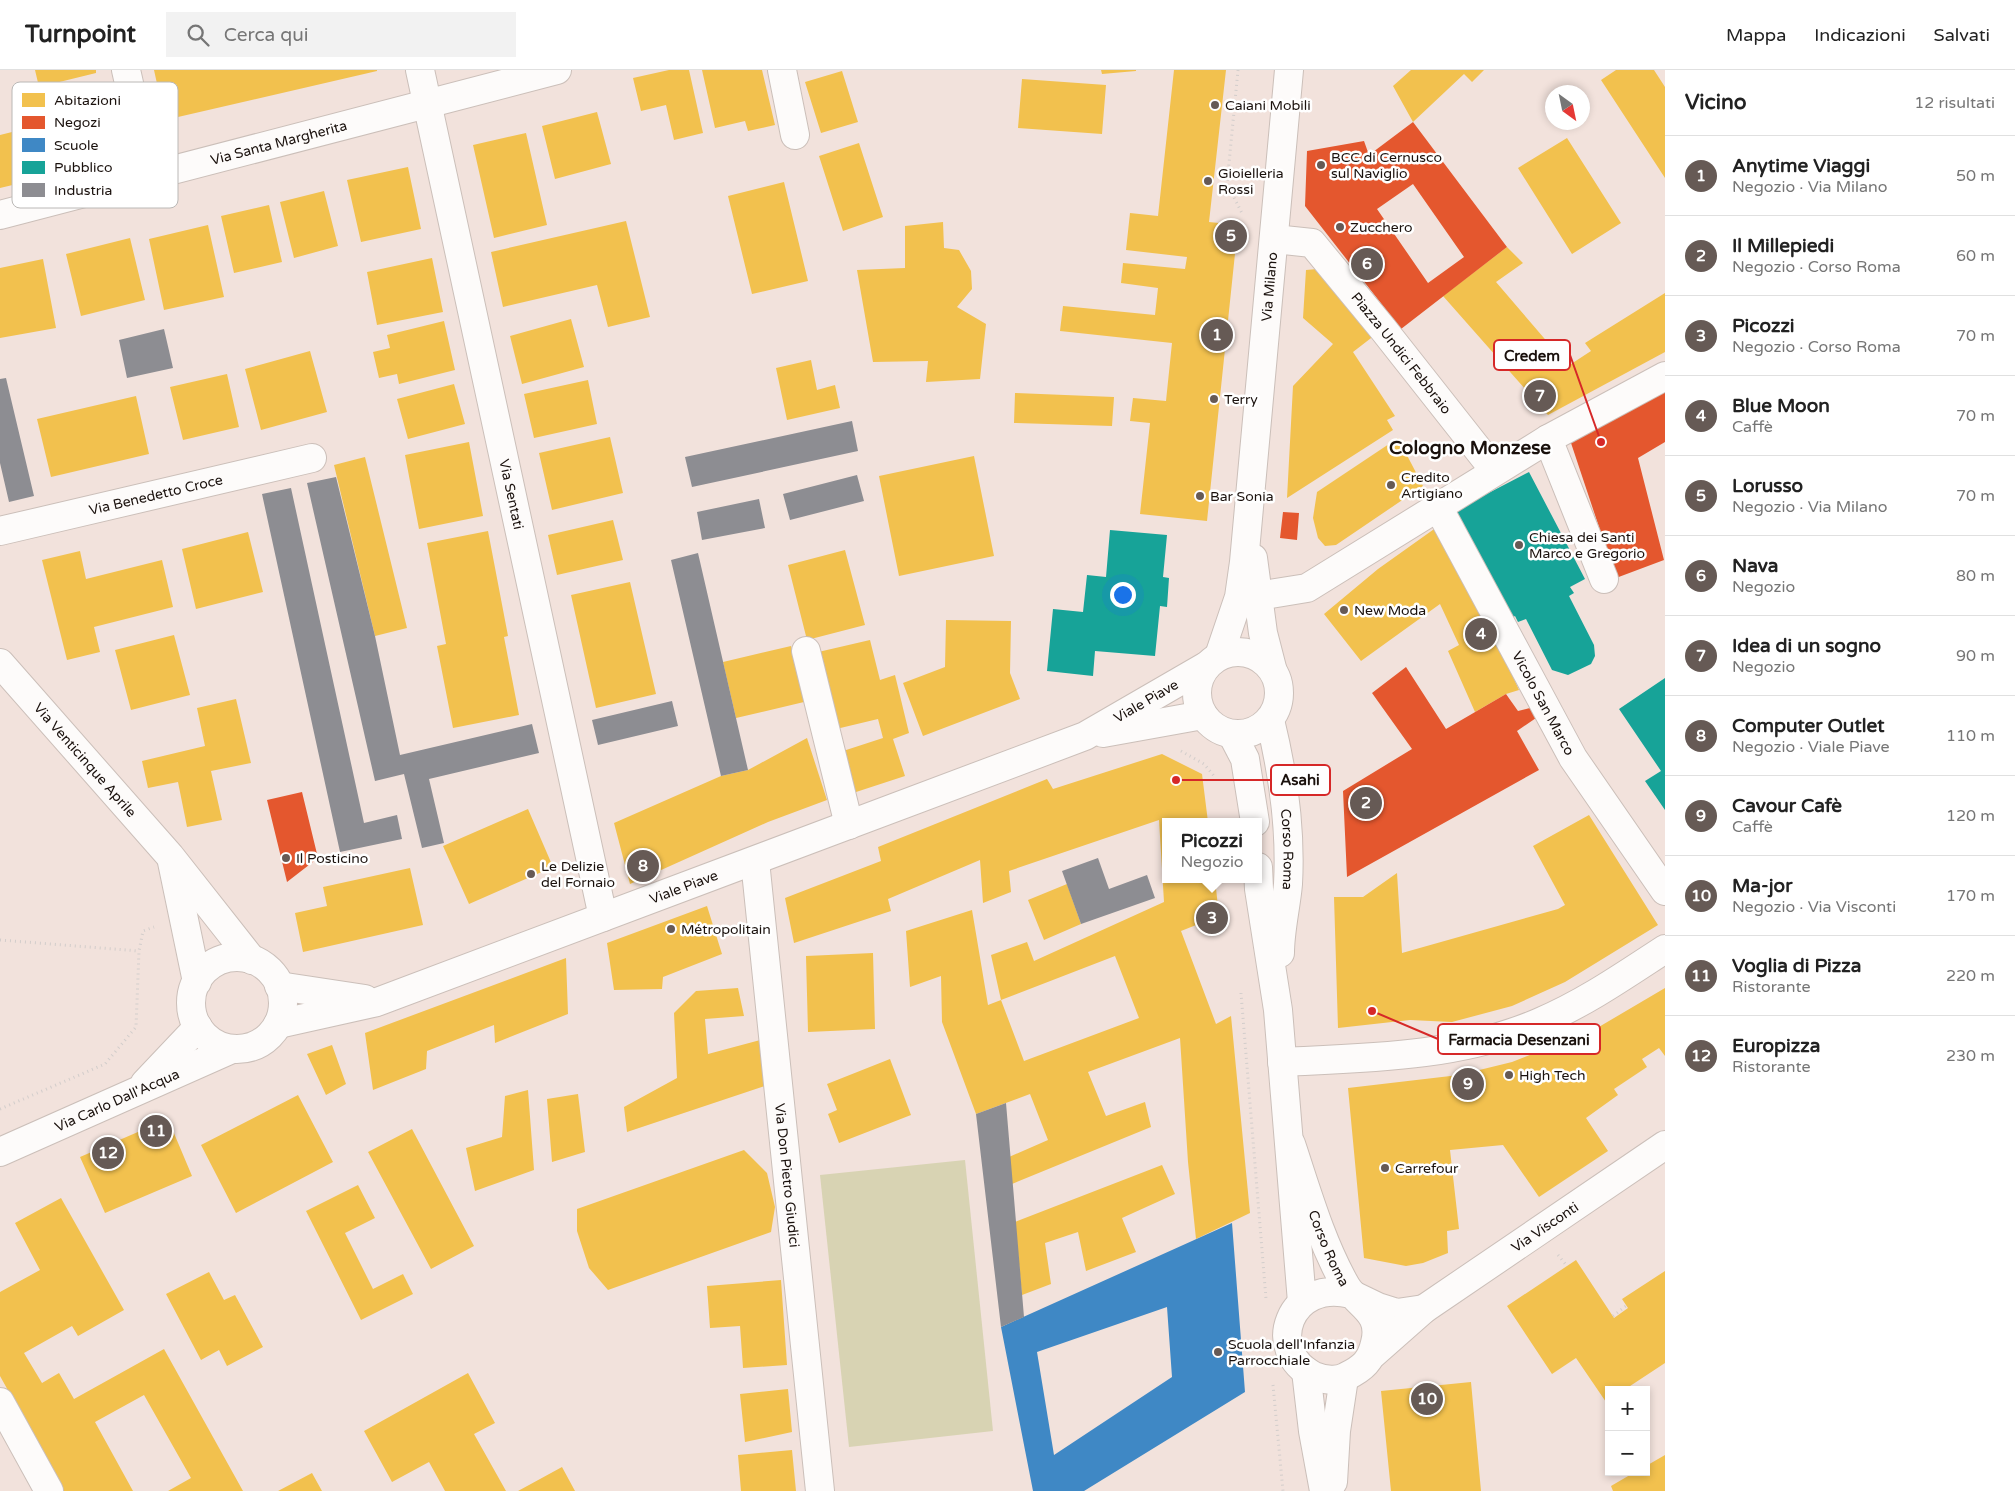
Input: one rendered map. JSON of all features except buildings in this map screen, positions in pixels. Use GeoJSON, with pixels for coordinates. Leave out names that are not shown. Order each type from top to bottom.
{"type":"FeatureCollection","features":[{"type":"Feature","properties":{"kind":"street","name":"Via Sentati"},"geometry":{"type":"LineString","coordinates":[[420,70],[603,917]]}},
{"type":"Feature","properties":{"kind":"street","name":"Via Santa Margherita"},"geometry":{"type":"LineString","coordinates":[[178,169],[557,70]]}},
{"type":"Feature","properties":{"kind":"street"},"geometry":{"type":"LineString","coordinates":[[782,70],[796,135]]}},
{"type":"Feature","properties":{"kind":"street","name":"Via Milano"},"geometry":{"type":"LineString","coordinates":[[1213,661],[1239,597],[1250,504],[1289,70]]}},
{"type":"Feature","properties":{"kind":"street","name":"Via Santa Margherita"},"geometry":{"type":"LineString","coordinates":[[0,215],[27,208]]}},
{"type":"Feature","properties":{"kind":"street","name":"Piazza Undici Febbraio"},"geometry":{"type":"LineString","coordinates":[[1274,239],[1312,243],[1383,329],[1495,472]]}},
{"type":"Feature","properties":{"kind":"street"},"geometry":{"type":"LineString","coordinates":[[1258,596],[1307,588],[1440,511],[1495,472],[1548,440],[1665,376]]}},
{"type":"Feature","properties":{"kind":"street"},"geometry":{"type":"LineString","coordinates":[[1548,440],[1604,579]]}},
{"type":"Feature","properties":{"kind":"street","name":"Via Benedetto Croce"},"geometry":{"type":"LineString","coordinates":[[0,531],[312,458]]}},
{"type":"Feature","properties":{"kind":"street","name":"Via Milano"},"geometry":{"type":"LineString","coordinates":[[1250,504],[1258,596],[1263,632],[1272,668]]}},
{"type":"Feature","properties":{"kind":"street","name":"Vicolo San Marco"},"geometry":{"type":"LineString","coordinates":[[1440,511],[1573,758],[1665,891]]}},
{"type":"Feature","properties":{"kind":"street"},"geometry":{"type":"LineString","coordinates":[[806,651],[850,825]]}},
{"type":"Feature","properties":{"kind":"street"},"geometry":{"type":"LineString","coordinates":[[1239,651],[1259,657],[1272,668],[1279,688],[1278,703],[1270,720],[1257,730],[1232,734],[1218,729],[1203,715],[1197,700],[1198,681],[1213,661],[1239,651]]}},
{"type":"Feature","properties":{"kind":"street","name":"Viale Piave"},"geometry":{"type":"LineString","coordinates":[[278,1024],[377,1002],[1084,736],[1213,661]]}},
{"type":"Feature","properties":{"kind":"street","name":"Via Venticinque Aprile"},"geometry":{"type":"LineString","coordinates":[[0,663],[170,856],[252,960]]}},
{"type":"Feature","properties":{"kind":"street","name":"Viale Piave"},"geometry":{"type":"LineString","coordinates":[[1084,736],[1203,715]]}},
{"type":"Feature","properties":{"kind":"street","name":"Corso Roma"},"geometry":{"type":"LineString","coordinates":[[1270,720],[1280,766],[1288,853],[1288,886],[1280,937],[1278,1010]]}},
{"type":"Feature","properties":{"kind":"street"},"geometry":{"type":"LineString","coordinates":[[1232,734],[1244,760],[1254,818]]}},
{"type":"Feature","properties":{"kind":"street","name":"Via Venticinque Aprile"},"geometry":{"type":"LineString","coordinates":[[170,856],[197,982]]}},
{"type":"Feature","properties":{"kind":"street","name":"Via Don Pietro Giudici"},"geometry":{"type":"LineString","coordinates":[[755,861],[820,1491]]}},
{"type":"Feature","properties":{"kind":"street","name":"Corso Roma"},"geometry":{"type":"LineString","coordinates":[[1259,883],[1278,1010],[1291,1144],[1302,1302],[1315,1294],[1327,1291],[1336,1290],[1351,1294]]}},
{"type":"Feature","properties":{"kind":"street"},"geometry":{"type":"LineString","coordinates":[[1282,1062],[1427,1051],[1484,1042],[1540,1022],[1588,998],[1665,949]]}},
{"type":"Feature","properties":{"kind":"street"},"geometry":{"type":"LineString","coordinates":[[232,958],[252,960],[269,971],[279,986],[282,1008],[278,1024],[262,1042],[252,1046],[232,1048],[213,1042],[198,1028],[192,1008],[192,998],[197,982],[204,971],[222,960],[232,958]]}},
{"type":"Feature","properties":{"kind":"street"},"geometry":{"type":"LineString","coordinates":[[279,986],[377,1002]]}},
{"type":"Feature","properties":{"kind":"street"},"geometry":{"type":"LineString","coordinates":[[138,1091],[198,1028]]}},
{"type":"Feature","properties":{"kind":"street","name":"Via Carlo Dall'Acqua"},"geometry":{"type":"LineString","coordinates":[[0,1152],[232,1048]]}},
{"type":"Feature","properties":{"kind":"street","name":"Corso Roma"},"geometry":{"type":"LineString","coordinates":[[1291,1144],[1324,1241],[1337,1270],[1351,1294],[1367,1307],[1374,1320],[1377,1338],[1373,1354]]}},
{"type":"Feature","properties":{"kind":"street","name":"Via Visconti"},"geometry":{"type":"LineString","coordinates":[[1373,1354],[1424,1309],[1665,1144]]}},
{"type":"Feature","properties":{"kind":"street","name":"Via Visconti"},"geometry":{"type":"LineString","coordinates":[[1351,1294],[1378,1307],[1397,1313],[1424,1309]]}},
{"type":"Feature","properties":{"kind":"street"},"geometry":{"type":"LineString","coordinates":[[1302,1302],[1289,1322],[1287,1330],[1289,1346],[1295,1360],[1306,1371],[1328,1380],[1344,1378],[1364,1367],[1373,1354]]}},
{"type":"Feature","properties":{"kind":"street"},"geometry":{"type":"LineString","coordinates":[[1306,1371],[1313,1431],[1324,1491]]}},
{"type":"Feature","properties":{"kind":"street"},"geometry":{"type":"LineString","coordinates":[[1332,1491],[1336,1431],[1344,1378]]}},
{"type":"Feature","properties":{"kind":"street"},"geometry":{"type":"LineString","coordinates":[[0,1402],[49,1491]]}},
{"type":"Feature","properties":{"kind":"path"},"geometry":{"type":"LineString","coordinates":[[1238,70],[1227,184],[1247,222]]}},
{"type":"Feature","properties":{"kind":"path"},"geometry":{"type":"LineString","coordinates":[[1178,750],[1204,764],[1219,782]]}},
{"type":"Feature","properties":{"kind":"path"},"geometry":{"type":"LineString","coordinates":[[0,940],[140,951],[136,1027],[105,1064],[0,1109]]}},
{"type":"Feature","properties":{"kind":"path"},"geometry":{"type":"LineString","coordinates":[[1241,988],[1267,1305]]}},
{"type":"Feature","properties":{"kind":"path"},"geometry":{"type":"LineString","coordinates":[[1613,1316],[1626,1306]]}},
{"type":"Feature","properties":{"kind":"path"},"geometry":{"type":"LineString","coordinates":[[1273,1384],[1283,1491]]}},
{"type":"Feature","properties":{"kind":"shaded area"},"geometry":{"type":"Polygon","coordinates":[[[965,1160],[993,1431],[849,1447],[820,1175],[965,1160]]]}},
{"type":"Feature","properties":{"kind":"place","name":"Caiani Mobili"},"geometry":{"type":"Point","coordinates":[1215,105]}},
{"type":"Feature","properties":{"kind":"place","name":"BCC di Cernusco sul Naviglio"},"geometry":{"type":"Point","coordinates":[1321,165]}},
{"type":"Feature","properties":{"kind":"place","name":"Gioielleria Rossi"},"geometry":{"type":"Point","coordinates":[1208,181]}},
{"type":"Feature","properties":{"kind":"place","name":"Zucchero"},"geometry":{"type":"Point","coordinates":[1340,227]}},
{"type":"Feature","properties":{"kind":"place","name":"Lorusso"},"geometry":{"type":"Point","coordinates":[1231,236]}},
{"type":"Feature","properties":{"kind":"place","name":"Nava"},"geometry":{"type":"Point","coordinates":[1367,264]}},
{"type":"Feature","properties":{"kind":"place","name":"Anytime Viaggi"},"geometry":{"type":"Point","coordinates":[1217,335]}},
{"type":"Feature","properties":{"kind":"place","name":"Idea di un sogno"},"geometry":{"type":"Point","coordinates":[1540,396]}},
{"type":"Feature","properties":{"kind":"place","name":"Terry"},"geometry":{"type":"Point","coordinates":[1214,399]}},
{"type":"Feature","properties":{"kind":"place","name":"Credem"},"geometry":{"type":"Point","coordinates":[1601,442]}},
{"type":"Feature","properties":{"kind":"place","name":"Credito Artigiano"},"geometry":{"type":"Point","coordinates":[1391,485]}},
{"type":"Feature","properties":{"kind":"place","name":"Bar Sonia"},"geometry":{"type":"Point","coordinates":[1200,496]}},
{"type":"Feature","properties":{"kind":"place","name":"Chiesa dei Santi Marco e Gregorio"},"geometry":{"type":"Point","coordinates":[1519,545]}},
{"type":"Feature","properties":{"kind":"place","name":"New Moda"},"geometry":{"type":"Point","coordinates":[1344,610]}},
{"type":"Feature","properties":{"kind":"place","name":"Blue Moon"},"geometry":{"type":"Point","coordinates":[1481,634]}},
{"type":"Feature","properties":{"kind":"place","name":"Asahi"},"geometry":{"type":"Point","coordinates":[1176,780]}},
{"type":"Feature","properties":{"kind":"place","name":"Il Millepiedi"},"geometry":{"type":"Point","coordinates":[1366,803]}},
{"type":"Feature","properties":{"kind":"place","name":"Il Posticino"},"geometry":{"type":"Point","coordinates":[286,858]}},
{"type":"Feature","properties":{"kind":"place","name":"Computer Outlet"},"geometry":{"type":"Point","coordinates":[643,866]}},
{"type":"Feature","properties":{"kind":"place","name":"Le Delizie del Fornaio"},"geometry":{"type":"Point","coordinates":[531,874]}},
{"type":"Feature","properties":{"kind":"place","name":"Picozzi"},"geometry":{"type":"Point","coordinates":[1212,918]}},
{"type":"Feature","properties":{"kind":"place","name":"Métropolitain"},"geometry":{"type":"Point","coordinates":[671,929]}},
{"type":"Feature","properties":{"kind":"place","name":"Farmacia Desenzani"},"geometry":{"type":"Point","coordinates":[1372,1011]}},
{"type":"Feature","properties":{"kind":"place","name":"High Tech"},"geometry":{"type":"Point","coordinates":[1509,1075]}},
{"type":"Feature","properties":{"kind":"place","name":"Cavour Cafè"},"geometry":{"type":"Point","coordinates":[1468,1084]}},
{"type":"Feature","properties":{"kind":"place","name":"Voglia di Pizza"},"geometry":{"type":"Point","coordinates":[156,1131]}},
{"type":"Feature","properties":{"kind":"place","name":"Europizza"},"geometry":{"type":"Point","coordinates":[108,1153]}},
{"type":"Feature","properties":{"kind":"place","name":"Carrefour"},"geometry":{"type":"Point","coordinates":[1385,1168]}},
{"type":"Feature","properties":{"kind":"place","name":"Scuola dell'Infanzia Parrocchiale"},"geometry":{"type":"Point","coordinates":[1218,1352]}},
{"type":"Feature","properties":{"kind":"place","name":"Ma-jor"},"geometry":{"type":"Point","coordinates":[1427,1399]}},
{"type":"Feature","properties":{"kind":"district","name":"Cologno Monzese"},"geometry":{"type":"Point","coordinates":[1470,448]}}]}
